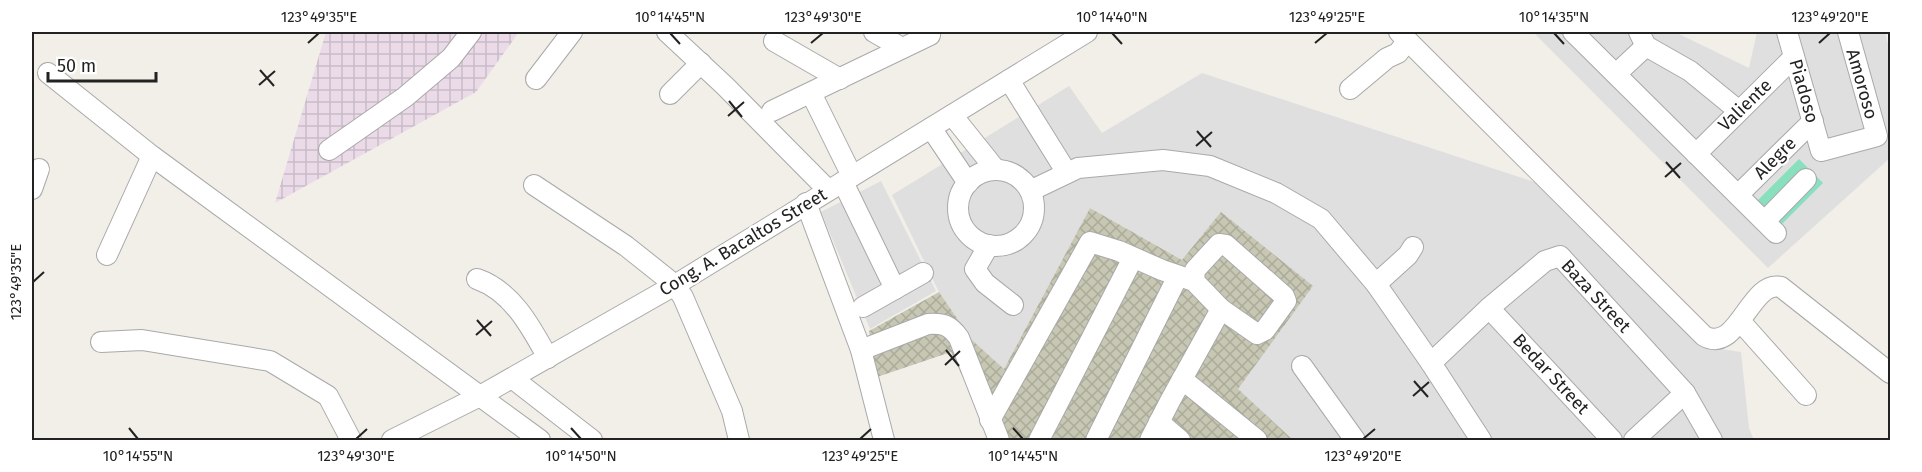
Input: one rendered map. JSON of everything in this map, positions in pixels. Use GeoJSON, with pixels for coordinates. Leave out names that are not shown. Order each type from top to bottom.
{"type":"FeatureCollection","features":[{"type":"Feature","properties":{"kind":"street"},"geometry":{"type":"LineString","coordinates":[[329,150],[405,97],[451,58],[471,32]]}},
{"type":"Feature","properties":{"kind":"street"},"geometry":{"type":"LineString","coordinates":[[536,80],[572,32]]}},
{"type":"Feature","properties":{"kind":"street"},"geometry":{"type":"LineString","coordinates":[[667,32],[841,183]]}},
{"type":"Feature","properties":{"kind":"street"},"geometry":{"type":"LineString","coordinates":[[874,32],[902,48]]}},
{"type":"Feature","properties":{"kind":"street","name":"Cong. A. Bacaltos Street"},"geometry":{"type":"LineString","coordinates":[[392,441],[480,396],[675,285],[1087,32]]}},
{"type":"Feature","properties":{"kind":"street"},"geometry":{"type":"LineString","coordinates":[[1573,32],[1770,227],[1806,179]]}},
{"type":"Feature","properties":{"kind":"street","name":"Piadoso"},"geometry":{"type":"LineString","coordinates":[[1787,32],[1821,151]]}},
{"type":"Feature","properties":{"kind":"street","name":"Amoroso"},"geometry":{"type":"LineString","coordinates":[[1821,151],[1877,136],[1848,32]]}},
{"type":"Feature","properties":{"kind":"street"},"geometry":{"type":"LineString","coordinates":[[772,111],[930,35]]}},
{"type":"Feature","properties":{"kind":"street"},"geometry":{"type":"LineString","coordinates":[[1350,89],[1387,58],[1398,53],[1403,36],[1704,336],[1717,340],[1740,321],[1764,289],[1769,286],[1781,287],[1890,373]]}},
{"type":"Feature","properties":{"kind":"street"},"geometry":{"type":"LineString","coordinates":[[1616,74],[1642,39],[1690,71],[1739,111]]}},
{"type":"Feature","properties":{"kind":"street"},"geometry":{"type":"LineString","coordinates":[[774,41],[840,79]]}},
{"type":"Feature","properties":{"kind":"street","name":"Valiente"},"geometry":{"type":"LineString","coordinates":[[1696,154],[1794,57]]}},
{"type":"Feature","properties":{"kind":"street"},"geometry":{"type":"LineString","coordinates":[[670,94],[701,63]]}},
{"type":"Feature","properties":{"kind":"street"},"geometry":{"type":"LineString","coordinates":[[48,73],[152,156],[540,441]]}},
{"type":"Feature","properties":{"kind":"street"},"geometry":{"type":"LineString","coordinates":[[1009,80],[1067,173]]}},
{"type":"Feature","properties":{"kind":"street"},"geometry":{"type":"LineString","coordinates":[[811,93],[841,183],[895,289]]}},
{"type":"Feature","properties":{"kind":"street"},"geometry":{"type":"LineString","coordinates":[[952,115],[996,170]]}},
{"type":"Feature","properties":{"kind":"street","name":"Alegre"},"geometry":{"type":"LineString","coordinates":[[1738,195],[1813,121]]}},
{"type":"Feature","properties":{"kind":"street"},"geometry":{"type":"LineString","coordinates":[[931,128],[968,183]]}},
{"type":"Feature","properties":{"kind":"street"},"geometry":{"type":"LineString","coordinates":[[107,255],[152,156]]}},
{"type":"Feature","properties":{"kind":"street"},"geometry":{"type":"LineString","coordinates":[[1030,191],[1078,168],[1162,160],[1209,166],[1276,193],[1322,219],[1376,284],[1431,363],[1481,441]]}},
{"type":"Feature","properties":{"kind":"street"},"geometry":{"type":"LineString","coordinates":[[32,189],[39,169]]}},
{"type":"Feature","properties":{"kind":"street"},"geometry":{"type":"LineString","coordinates":[[996,170],[1010,173],[1022,180],[1030,191],[1034,204],[1033,219],[1027,231],[1016,241],[1003,246],[978,242],[969,235],[959,215],[962,193],[968,183],[981,174],[996,170]]}},
{"type":"Feature","properties":{"kind":"street"},"geometry":{"type":"LineString","coordinates":[[534,185],[626,246],[675,285],[683,297],[732,411],[739,441]]}},
{"type":"Feature","properties":{"kind":"street"},"geometry":{"type":"LineString","coordinates":[[806,203],[861,350],[884,441]]}},
{"type":"Feature","properties":{"kind":"street"},"geometry":{"type":"LineString","coordinates":[[990,420],[1090,242],[1186,278],[1221,309],[1257,334],[1265,330],[1286,301],[1284,296],[1226,245],[1219,244],[1186,278],[1096,441]]}},
{"type":"Feature","properties":{"kind":"street"},"geometry":{"type":"LineString","coordinates":[[989,245],[975,268],[985,283],[1013,305]]}},
{"type":"Feature","properties":{"kind":"street"},"geometry":{"type":"LineString","coordinates":[[1376,284],[1408,255],[1413,247]]}},
{"type":"Feature","properties":{"kind":"street","name":"Baza Street"},"geometry":{"type":"LineString","coordinates":[[1431,363],[1489,308],[1545,261],[1560,256],[1685,393],[1712,441]]}},
{"type":"Feature","properties":{"kind":"street"},"geometry":{"type":"LineString","coordinates":[[1039,441],[1133,258]]}},
{"type":"Feature","properties":{"kind":"street"},"geometry":{"type":"LineString","coordinates":[[863,307],[923,273]]}},
{"type":"Feature","properties":{"kind":"street"},"geometry":{"type":"LineString","coordinates":[[477,279],[507,297],[530,326],[548,358]]}},
{"type":"Feature","properties":{"kind":"street","name":"Bedar Street"},"geometry":{"type":"LineString","coordinates":[[1489,308],[1612,441]]}},
{"type":"Feature","properties":{"kind":"street"},"geometry":{"type":"LineString","coordinates":[[1150,441],[1221,309]]}},
{"type":"Feature","properties":{"kind":"street"},"geometry":{"type":"LineString","coordinates":[[1740,321],[1806,395]]}},
{"type":"Feature","properties":{"kind":"street"},"geometry":{"type":"LineString","coordinates":[[861,350],[928,324],[939,323],[951,327],[959,338],[999,441]]}},
{"type":"Feature","properties":{"kind":"street"},"geometry":{"type":"LineString","coordinates":[[101,342],[142,340],[270,360],[328,396],[351,441]]}},
{"type":"Feature","properties":{"kind":"street"},"geometry":{"type":"LineString","coordinates":[[1302,366],[1355,441]]}},
{"type":"Feature","properties":{"kind":"street"},"geometry":{"type":"LineString","coordinates":[[512,378],[592,441]]}},
{"type":"Feature","properties":{"kind":"street"},"geometry":{"type":"LineString","coordinates":[[1182,379],[1257,441]]}},
{"type":"Feature","properties":{"kind":"street"},"geometry":{"type":"LineString","coordinates":[[1634,441],[1685,393]]}},
{"type":"Feature","properties":{"kind":"street"},"geometry":{"type":"LineString","coordinates":[[1159,422],[1180,441]]}},
{"type":"Feature","properties":{"kind":"shaded area"},"geometry":{"type":"Polygon","coordinates":[[[326,32],[519,32],[476,92],[275,203],[326,32]]]}},
{"type":"Feature","properties":{"kind":"shaded area"},"geometry":{"type":"Polygon","coordinates":[[[1533,32],[1675,32],[1749,68],[1757,32],[1885,32],[1890,52],[1890,158],[1768,268],[1533,32]]]}},
{"type":"Feature","properties":{"kind":"shaded area"},"geometry":{"type":"Polygon","coordinates":[[[1202,73],[1553,188],[1706,347],[1741,352],[1749,428],[1754,440],[1293,440],[1237,390],[1182,260],[1090,208],[1004,369],[972,340],[939,292],[892,195],[1069,86],[1102,133],[1202,73]]]}},
{"type":"Feature","properties":{"kind":"shaded area"},"geometry":{"type":"Polygon","coordinates":[[[881,181],[936,291],[870,329],[821,212],[881,181]]]}},
{"type":"Feature","properties":{"kind":"shaded area"},"geometry":{"type":"Polygon","coordinates":[[[1090,208],[1182,260],[1221,212],[1313,286],[1238,389],[1293,440],[992,440],[951,352],[877,377],[869,331],[939,292],[972,340],[1004,369],[1090,208]]]}},
{"type":"Feature","properties":{"kind":"green space"},"geometry":{"type":"Polygon","coordinates":[[[1799,159],[1823,183],[1780,226],[1756,202],[1799,159]]]}}]}
